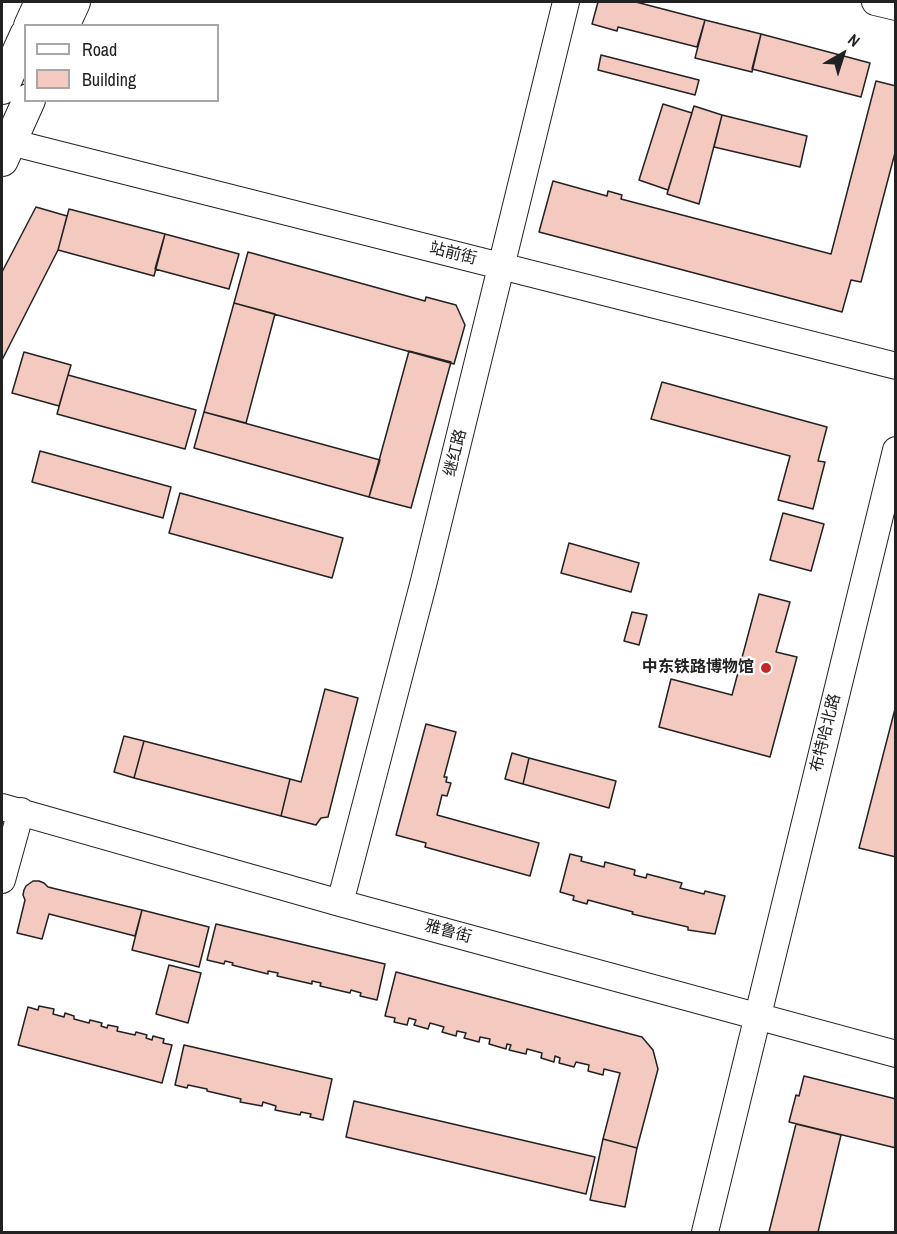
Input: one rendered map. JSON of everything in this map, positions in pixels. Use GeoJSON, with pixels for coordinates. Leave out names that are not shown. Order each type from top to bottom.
{"type":"FeatureCollection","features":[{"type":"Feature","properties":{"kind":"main road"},"geometry":{"type":"LineString","coordinates":[[31,24],[41,2]]}},
{"type":"Feature","properties":{"kind":"main road"},"geometry":{"type":"LineString","coordinates":[[64,24],[74,2]]}},
{"type":"Feature","properties":{"kind":"main road"},"geometry":{"type":"LineString","coordinates":[[2,87],[24,39]]}},
{"type":"Feature","properties":{"kind":"main road"},"geometry":{"type":"LineString","coordinates":[[6,151],[28,102]]}},
{"type":"Feature","properties":{"kind":"street","name":"继红路"},"geometry":{"type":"LineString","coordinates":[[340,903],[424,581],[566,2]]}},
{"type":"Feature","properties":{"kind":"street"},"geometry":{"type":"LineString","coordinates":[[875,2],[896,7]]}},
{"type":"Feature","properties":{"kind":"street","name":"站前街"},"geometry":{"type":"LineString","coordinates":[[6,151],[502,266],[896,366]]}},
{"type":"Feature","properties":{"kind":"street","name":"布特哈北路"},"geometry":{"type":"LineString","coordinates":[[705,1233],[896,450]]}},
{"type":"Feature","properties":{"kind":"street"},"geometry":{"type":"LineString","coordinates":[[2,880],[11,809]]}},
{"type":"Feature","properties":{"kind":"street","name":"雅鲁街"},"geometry":{"type":"LineString","coordinates":[[11,809],[340,903],[896,1054]]}},
{"type":"Feature","properties":{"kind":"building"},"geometry":{"type":"Polygon","coordinates":[[[598,2],[636,2],[705,20],[697,47],[618,27],[617,31],[592,24],[598,2]]]}},
{"type":"Feature","properties":{"kind":"building"},"geometry":{"type":"Polygon","coordinates":[[[705,20],[761,34],[752,72],[695,58],[705,20]]]}},
{"type":"Feature","properties":{"kind":"building"},"geometry":{"type":"Polygon","coordinates":[[[761,34],[870,63],[861,97],[752,69],[761,34]]]}},
{"type":"Feature","properties":{"kind":"building"},"geometry":{"type":"Polygon","coordinates":[[[601,55],[699,80],[695,95],[598,70],[601,55]]]}},
{"type":"Feature","properties":{"kind":"building"},"geometry":{"type":"Polygon","coordinates":[[[876,81],[896,86],[896,149],[861,282],[851,280],[842,312],[539,232],[553,181],[607,196],[608,191],[622,195],[621,199],[831,254],[876,81]]]}},
{"type":"Feature","properties":{"kind":"building"},"geometry":{"type":"Polygon","coordinates":[[[663,104],[692,113],[668,190],[639,180],[663,104]]]}},
{"type":"Feature","properties":{"kind":"building"},"geometry":{"type":"Polygon","coordinates":[[[694,106],[722,115],[699,204],[667,194],[694,106]]]}},
{"type":"Feature","properties":{"kind":"building"},"geometry":{"type":"Polygon","coordinates":[[[722,115],[807,136],[800,167],[714,147],[722,115]]]}},
{"type":"Feature","properties":{"kind":"building"},"geometry":{"type":"Polygon","coordinates":[[[36,207],[67,216],[58,250],[2,360],[2,272],[36,207]]]}},
{"type":"Feature","properties":{"kind":"building"},"geometry":{"type":"Polygon","coordinates":[[[69,209],[165,234],[154,276],[58,250],[69,209]]]}},
{"type":"Feature","properties":{"kind":"building"},"geometry":{"type":"Polygon","coordinates":[[[165,234],[239,254],[229,289],[155,269],[165,234]]]}},
{"type":"Feature","properties":{"kind":"building"},"geometry":{"type":"Polygon","coordinates":[[[248,252],[425,301],[426,297],[456,305],[465,325],[454,364],[234,303],[248,252]]]}},
{"type":"Feature","properties":{"kind":"building"},"geometry":{"type":"Polygon","coordinates":[[[234,303],[275,314],[246,423],[204,412],[234,303]]]}},
{"type":"Feature","properties":{"kind":"building"},"geometry":{"type":"Polygon","coordinates":[[[409,351],[451,362],[411,508],[369,497],[409,351]]]}},
{"type":"Feature","properties":{"kind":"building"},"geometry":{"type":"Polygon","coordinates":[[[24,352],[71,365],[59,406],[12,393],[24,352]]]}},
{"type":"Feature","properties":{"kind":"building"},"geometry":{"type":"Polygon","coordinates":[[[68,375],[196,410],[185,449],[57,414],[68,375]]]}},
{"type":"Feature","properties":{"kind":"building"},"geometry":{"type":"Polygon","coordinates":[[[662,382],[827,427],[818,461],[825,462],[813,509],[778,500],[790,456],[651,419],[662,382]]]}},
{"type":"Feature","properties":{"kind":"building"},"geometry":{"type":"Polygon","coordinates":[[[204,412],[380,460],[369,497],[194,448],[204,412]]]}},
{"type":"Feature","properties":{"kind":"building"},"geometry":{"type":"Polygon","coordinates":[[[40,451],[171,487],[163,518],[32,482],[40,451]]]}},
{"type":"Feature","properties":{"kind":"building"},"geometry":{"type":"Polygon","coordinates":[[[180,493],[343,538],[332,578],[169,533],[180,493]]]}},
{"type":"Feature","properties":{"kind":"building"},"geometry":{"type":"Polygon","coordinates":[[[783,513],[824,524],[811,571],[770,560],[783,513]]]}},
{"type":"Feature","properties":{"kind":"building"},"geometry":{"type":"Polygon","coordinates":[[[569,543],[639,563],[631,592],[561,573],[569,543]]]}},
{"type":"Feature","properties":{"kind":"building","name":"中东铁路博物馆"},"geometry":{"type":"Polygon","coordinates":[[[759,594],[790,602],[776,652],[797,657],[770,757],[659,727],[671,679],[732,695],[759,594]]]}},
{"type":"Feature","properties":{"kind":"building"},"geometry":{"type":"Polygon","coordinates":[[[632,612],[647,615],[639,645],[624,641],[632,612]]]}},
{"type":"Feature","properties":{"kind":"building"},"geometry":{"type":"Polygon","coordinates":[[[325,689],[358,698],[328,817],[321,818],[316,825],[281,816],[290,779],[301,782],[325,689]]]}},
{"type":"Feature","properties":{"kind":"building"},"geometry":{"type":"Polygon","coordinates":[[[896,705],[896,857],[859,848],[896,705]]]}},
{"type":"Feature","properties":{"kind":"building"},"geometry":{"type":"Polygon","coordinates":[[[426,724],[456,732],[444,777],[447,777],[446,782],[451,783],[447,796],[442,795],[437,815],[539,843],[530,876],[425,847],[426,843],[396,835],[426,724]]]}},
{"type":"Feature","properties":{"kind":"building"},"geometry":{"type":"Polygon","coordinates":[[[124,736],[144,741],[134,778],[114,772],[124,736]]]}},
{"type":"Feature","properties":{"kind":"building"},"geometry":{"type":"Polygon","coordinates":[[[144,741],[290,779],[281,816],[134,778],[144,741]]]}},
{"type":"Feature","properties":{"kind":"building"},"geometry":{"type":"Polygon","coordinates":[[[512,753],[529,758],[523,784],[505,779],[512,753]]]}},
{"type":"Feature","properties":{"kind":"building"},"geometry":{"type":"Polygon","coordinates":[[[529,758],[616,781],[609,808],[523,784],[529,758]]]}},
{"type":"Feature","properties":{"kind":"building"},"geometry":{"type":"Polygon","coordinates":[[[570,854],[582,857],[581,861],[604,867],[605,862],[635,870],[634,875],[646,878],[647,874],[682,883],[680,888],[725,896],[715,934],[688,930],[688,927],[632,914],[633,912],[588,900],[587,904],[573,900],[574,896],[560,892],[570,854]]]}},
{"type":"Feature","properties":{"kind":"building"},"geometry":{"type":"Polygon","coordinates":[[[33,881],[44,883],[48,887],[142,910],[135,936],[49,914],[42,939],[17,933],[25,900],[24,890],[33,881]]]}},
{"type":"Feature","properties":{"kind":"building"},"geometry":{"type":"Polygon","coordinates":[[[142,910],[209,927],[199,967],[132,950],[142,910]]]}},
{"type":"Feature","properties":{"kind":"building"},"geometry":{"type":"Polygon","coordinates":[[[216,924],[385,964],[377,1000],[360,996],[361,993],[351,990],[350,993],[320,986],[321,983],[312,981],[312,984],[277,976],[278,973],[268,971],[268,974],[232,965],[233,963],[225,961],[224,964],[207,960],[216,924]]]}},
{"type":"Feature","properties":{"kind":"building"},"geometry":{"type":"Polygon","coordinates":[[[169,965],[201,973],[188,1023],[156,1014],[169,965]]]}},
{"type":"Feature","properties":{"kind":"building"},"geometry":{"type":"Polygon","coordinates":[[[396,972],[642,1037],[653,1050],[658,1069],[637,1148],[603,1139],[620,1073],[604,1069],[603,1075],[588,1071],[589,1065],[576,1062],[574,1067],[559,1063],[560,1058],[555,1056],[554,1062],[541,1058],[542,1053],[527,1049],[526,1054],[509,1050],[511,1045],[507,1044],[506,1049],[489,1044],[490,1039],[480,1037],[479,1042],[464,1038],[466,1033],[457,1031],[456,1036],[442,1032],[444,1027],[430,1023],[428,1029],[414,1025],[416,1020],[409,1018],[407,1025],[394,1022],[395,1018],[385,1016],[396,972]]]}},
{"type":"Feature","properties":{"kind":"building"},"geometry":{"type":"Polygon","coordinates":[[[39,1006],[54,1009],[53,1014],[64,1017],[65,1013],[74,1016],[74,1019],[89,1023],[90,1020],[102,1023],[101,1026],[107,1028],[108,1025],[118,1027],[117,1031],[135,1035],[136,1032],[147,1035],[146,1038],[152,1040],[153,1036],[164,1039],[163,1043],[172,1045],[162,1083],[18,1045],[28,1007],[38,1010],[39,1006]]]}},
{"type":"Feature","properties":{"kind":"building"},"geometry":{"type":"Polygon","coordinates":[[[184,1045],[332,1079],[323,1120],[310,1117],[311,1114],[301,1112],[300,1115],[275,1110],[276,1106],[263,1102],[262,1106],[240,1102],[241,1099],[207,1091],[207,1089],[175,1085],[184,1045]]]}},
{"type":"Feature","properties":{"kind":"building"},"geometry":{"type":"Polygon","coordinates":[[[804,1076],[896,1099],[896,1148],[789,1122],[804,1076]]]}},
{"type":"Feature","properties":{"kind":"building"},"geometry":{"type":"Polygon","coordinates":[[[354,1101],[595,1157],[586,1194],[346,1137],[354,1101]]]}},
{"type":"Feature","properties":{"kind":"building"},"geometry":{"type":"Polygon","coordinates":[[[796,1124],[841,1135],[818,1232],[769,1232],[796,1124]]]}},
{"type":"Feature","properties":{"kind":"building"},"geometry":{"type":"Polygon","coordinates":[[[603,1139],[637,1148],[625,1207],[590,1200],[603,1139]]]}},
{"type":"Feature","properties":{"kind":"place","name":"中东铁路博物馆"},"geometry":{"type":"Point","coordinates":[766,668]}}]}
